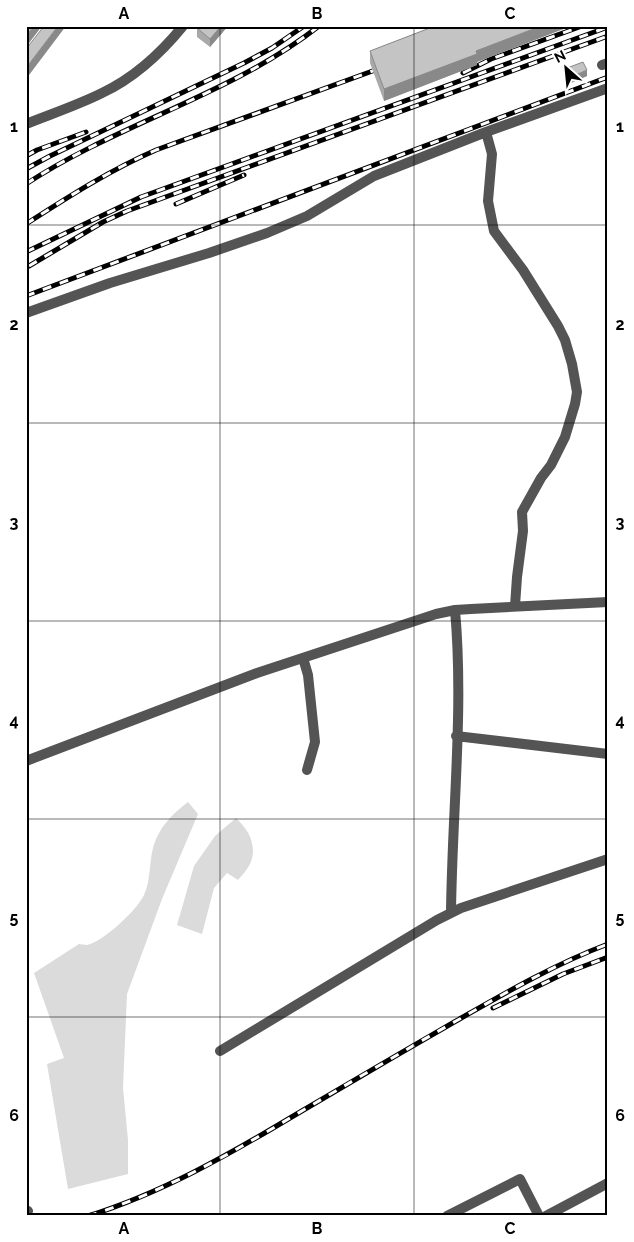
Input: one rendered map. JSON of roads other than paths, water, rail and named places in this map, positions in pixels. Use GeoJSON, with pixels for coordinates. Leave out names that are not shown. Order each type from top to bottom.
{"type":"FeatureCollection","features":[{"type":"Feature","properties":{"kind":"street"},"geometry":{"type":"LineString","coordinates":[[26,124],[103,93],[128,79],[153,58],[183,26]]}},
{"type":"Feature","properties":{"kind":"street"},"geometry":{"type":"LineString","coordinates":[[26,314],[110,283],[267,233],[307,216],[374,176],[486,132],[608,88]]}},
{"type":"Feature","properties":{"kind":"street"},"geometry":{"type":"LineString","coordinates":[[486,132],[492,154],[488,201],[494,231],[524,270],[558,326],[572,364],[577,392],[565,437],[522,512],[523,531],[515,606]]}},
{"type":"Feature","properties":{"kind":"street"},"geometry":{"type":"LineString","coordinates":[[26,761],[257,673],[436,614],[455,610],[608,602]]}},
{"type":"Feature","properties":{"kind":"street"},"geometry":{"type":"LineString","coordinates":[[451,913],[456,736],[457,650],[455,610]]}},
{"type":"Feature","properties":{"kind":"street"},"geometry":{"type":"LineString","coordinates":[[303,658],[308,675],[315,742],[307,770]]}},
{"type":"Feature","properties":{"kind":"street"},"geometry":{"type":"LineString","coordinates":[[456,736],[608,754]]}},
{"type":"Feature","properties":{"kind":"street"},"geometry":{"type":"LineString","coordinates":[[220,1051],[451,913],[608,859]]}},
{"type":"Feature","properties":{"kind":"street"},"geometry":{"type":"LineString","coordinates":[[448,1216],[520,1179],[539,1216]]}},
{"type":"Feature","properties":{"kind":"street"},"geometry":{"type":"LineString","coordinates":[[546,1216],[608,1183]]}},
{"type":"Feature","properties":{"kind":"railway"},"geometry":{"type":"LineString","coordinates":[[26,169],[244,63],[272,48],[304,26]]}},
{"type":"Feature","properties":{"kind":"railway"},"geometry":{"type":"LineString","coordinates":[[26,184],[99,143],[249,71],[285,50],[319,26]]}},
{"type":"Feature","properties":{"kind":"railway"},"geometry":{"type":"LineString","coordinates":[[463,73],[491,59],[582,26]]}},
{"type":"Feature","properties":{"kind":"railway"},"geometry":{"type":"LineString","coordinates":[[26,252],[141,197],[608,27]]}},
{"type":"Feature","properties":{"kind":"railway"},"geometry":{"type":"LineString","coordinates":[[29,266],[103,222],[127,211],[608,36]]}},
{"type":"Feature","properties":{"kind":"railway"},"geometry":{"type":"LineString","coordinates":[[26,224],[106,175],[156,150],[378,69]]}},
{"type":"Feature","properties":{"kind":"railway"},"geometry":{"type":"LineString","coordinates":[[26,296],[608,77]]}},
{"type":"Feature","properties":{"kind":"railway"},"geometry":{"type":"LineString","coordinates":[[26,156],[86,132]]}},
{"type":"Feature","properties":{"kind":"railway"},"geometry":{"type":"LineString","coordinates":[[176,204],[244,175]]}},
{"type":"Feature","properties":{"kind":"railway"},"geometry":{"type":"LineString","coordinates":[[88,1216],[142,1196],[195,1172],[512,990],[550,970],[608,944]]}},
{"type":"Feature","properties":{"kind":"railway"},"geometry":{"type":"LineString","coordinates":[[493,1008],[563,974],[608,957]]}}]}
